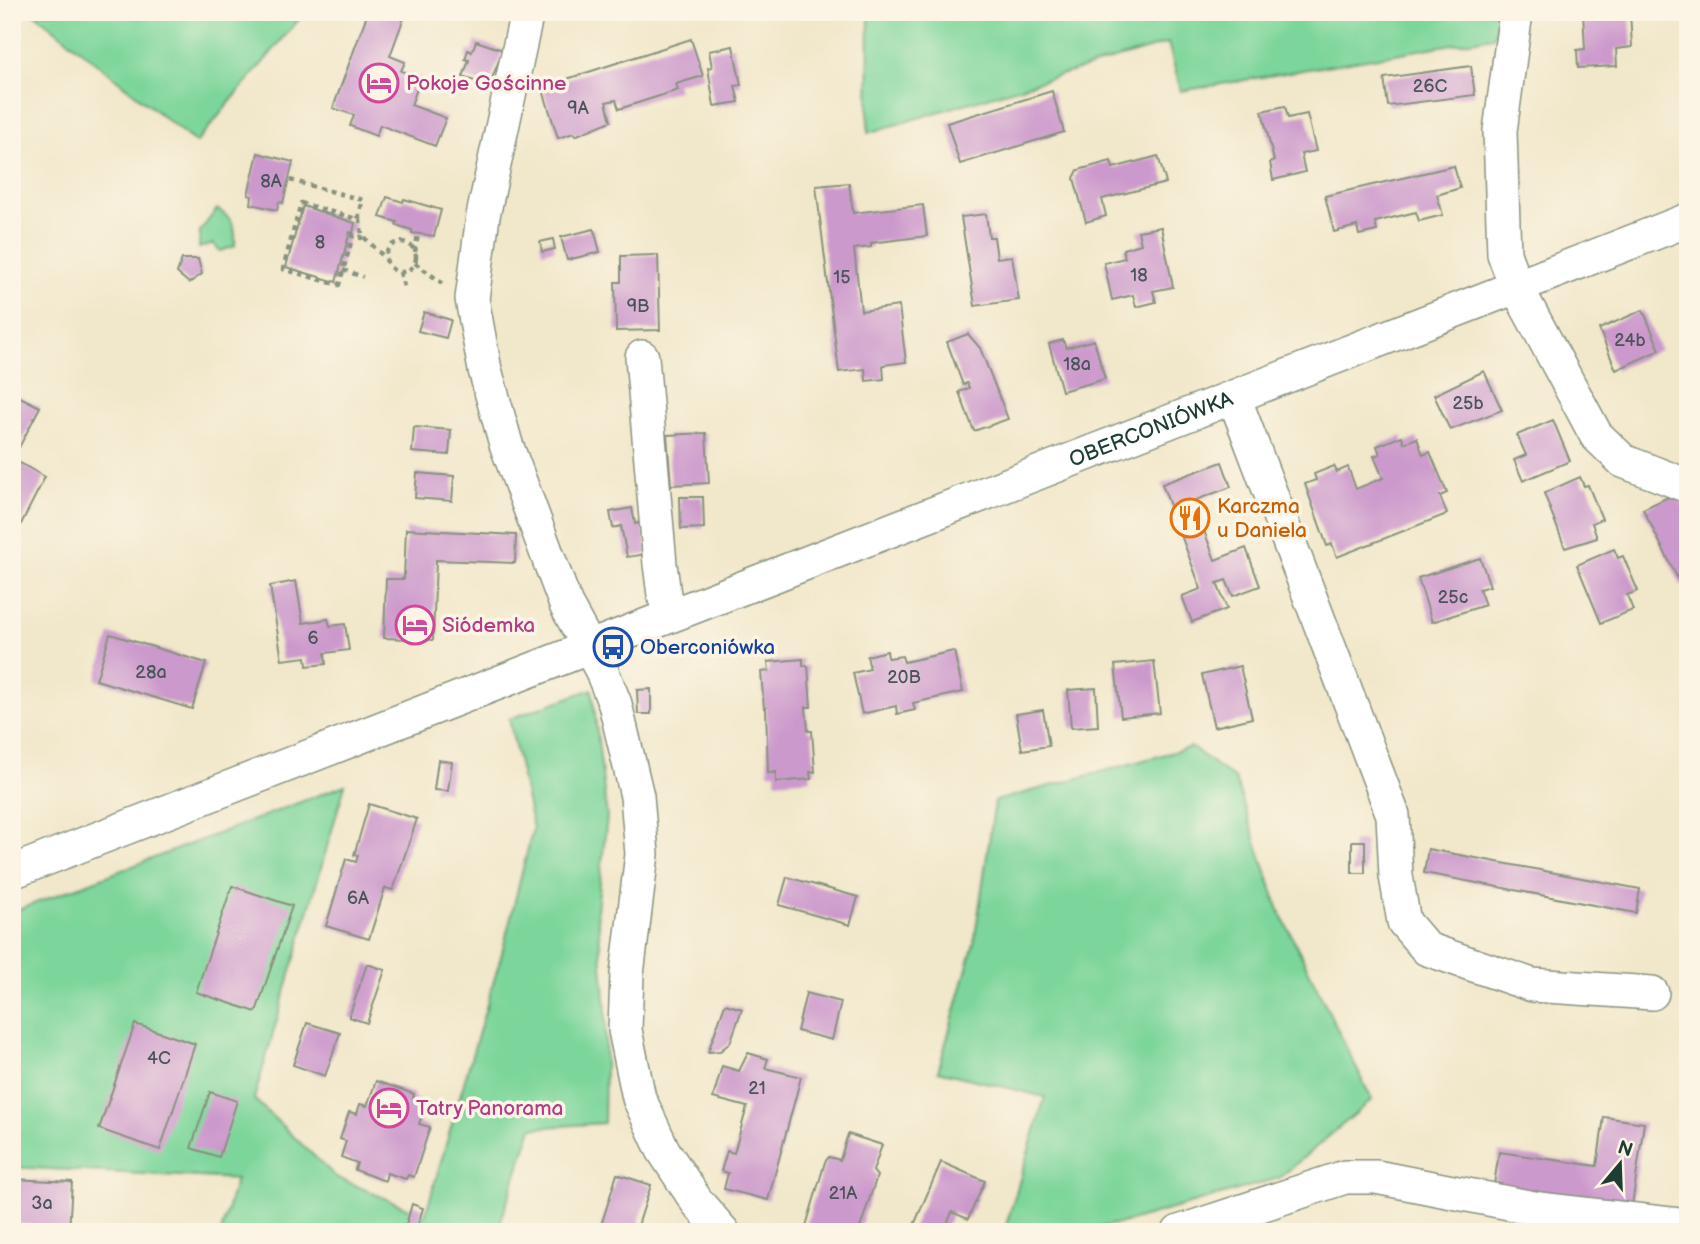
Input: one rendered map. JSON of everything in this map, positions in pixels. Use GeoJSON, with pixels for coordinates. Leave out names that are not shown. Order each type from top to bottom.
{"type":"FeatureCollection","features":[{"type":"Feature","properties":{"kind":"street"},"geometry":{"type":"LineString","coordinates":[[527,12],[483,216],[472,299],[485,370],[506,444],[566,605],[590,646],[615,704],[637,796],[642,854],[625,1003],[631,1065],[639,1098],[663,1150],[698,1202],[723,1232]]}},
{"type":"Feature","properties":{"kind":"street"},"geometry":{"type":"LineString","coordinates":[[1516,12],[1500,131],[1504,254],[1516,286],[1596,435],[1623,461],[1688,486]]}},
{"type":"Feature","properties":{"kind":"street","name":"OBERCONIÓWKA"},"geometry":{"type":"LineString","coordinates":[[12,872],[1688,220]]}},
{"type":"Feature","properties":{"kind":"street"},"geometry":{"type":"LineString","coordinates":[[642,357],[660,564],[664,595],[671,615]]}},
{"type":"Feature","properties":{"kind":"street"},"geometry":{"type":"LineString","coordinates":[[1234,397],[1393,815],[1396,876],[1404,922],[1427,949],[1532,985],[1652,993]]}},
{"type":"Feature","properties":{"kind":"street"},"geometry":{"type":"LineString","coordinates":[[1179,1232],[1229,1224],[1345,1177],[1376,1177],[1539,1209],[1688,1226]]}},
{"type":"Feature","properties":{"kind":"path"},"geometry":{"type":"LineString","coordinates":[[290,180],[363,200],[358,219]]}},
{"type":"Feature","properties":{"kind":"path"},"geometry":{"type":"LineString","coordinates":[[362,235],[361,238],[353,235],[339,285],[284,270],[301,203],[358,219],[363,223],[362,235],[386,259],[390,268],[400,272],[413,267],[418,234]]}},
{"type":"Feature","properties":{"kind":"path"},"geometry":{"type":"LineString","coordinates":[[386,259],[388,250],[395,243],[410,245],[415,253]]}},
{"type":"Feature","properties":{"kind":"path"},"geometry":{"type":"LineString","coordinates":[[343,271],[363,277]]}},
{"type":"Feature","properties":{"kind":"path"},"geometry":{"type":"LineString","coordinates":[[400,272],[405,290]]}},
{"type":"Feature","properties":{"kind":"green space"},"geometry":{"type":"Polygon","coordinates":[[[33,12],[305,12],[196,143],[33,12]]]}},
{"type":"Feature","properties":{"kind":"green space"},"geometry":{"type":"Polygon","coordinates":[[[869,12],[1498,12],[1494,37],[1181,91],[1168,43],[868,133],[869,12]]]}},
{"type":"Feature","properties":{"kind":"green space"},"geometry":{"type":"Polygon","coordinates":[[[217,209],[233,224],[235,246],[220,251],[213,244],[199,248],[200,231],[217,209]]]}},
{"type":"Feature","properties":{"kind":"green space"},"geometry":{"type":"Polygon","coordinates":[[[592,689],[607,817],[597,910],[606,1008],[604,1123],[532,1128],[497,1232],[221,1232],[236,1179],[12,1167],[12,912],[345,785],[254,1099],[336,1177],[425,1216],[502,953],[533,828],[509,719],[592,689]]]}},
{"type":"Feature","properties":{"kind":"green space"},"geometry":{"type":"Polygon","coordinates":[[[1191,747],[1235,779],[1279,910],[1372,1100],[1279,1178],[1130,1221],[1075,1232],[1004,1232],[1045,1097],[938,1071],[974,943],[995,801],[1191,747]]]}},
{"type":"Feature","properties":{"kind":"building"},"geometry":{"type":"Polygon","coordinates":[[[368,12],[406,12],[390,56],[405,62],[401,71],[421,78],[411,105],[446,118],[435,146],[380,125],[376,136],[350,126],[354,115],[333,108],[368,12]]]}},
{"type":"Feature","properties":{"kind":"building"},"geometry":{"type":"Polygon","coordinates":[[[1583,12],[1630,12],[1632,47],[1616,49],[1617,66],[1578,68],[1577,50],[1585,49],[1583,12]]]}},
{"type":"Feature","properties":{"kind":"building"},"geometry":{"type":"Polygon","coordinates":[[[691,39],[703,76],[676,84],[678,90],[619,109],[616,100],[606,102],[611,121],[575,136],[574,133],[558,138],[542,87],[691,39]]]}},
{"type":"Feature","properties":{"kind":"building"},"geometry":{"type":"Polygon","coordinates":[[[476,41],[503,50],[489,86],[463,77],[469,60],[465,59],[468,50],[472,52],[476,41]]]}},
{"type":"Feature","properties":{"kind":"building"},"geometry":{"type":"Polygon","coordinates":[[[733,46],[741,85],[735,86],[739,102],[714,106],[708,68],[712,67],[709,51],[733,46]]]}},
{"type":"Feature","properties":{"kind":"building"},"geometry":{"type":"Polygon","coordinates":[[[1471,66],[1475,95],[1388,106],[1384,78],[1471,66]]]}},
{"type":"Feature","properties":{"kind":"building"},"geometry":{"type":"Polygon","coordinates":[[[1052,91],[1064,132],[960,164],[947,123],[1052,91]]]}},
{"type":"Feature","properties":{"kind":"building"},"geometry":{"type":"Polygon","coordinates":[[[1285,106],[1288,118],[1307,114],[1316,151],[1301,154],[1305,172],[1273,180],[1270,162],[1274,161],[1262,111],[1285,106]]]}},
{"type":"Feature","properties":{"kind":"building"},"geometry":{"type":"Polygon","coordinates":[[[258,153],[293,162],[283,203],[279,202],[277,210],[251,204],[252,196],[248,195],[258,153]]]}},
{"type":"Feature","properties":{"kind":"building"},"geometry":{"type":"Polygon","coordinates":[[[1158,156],[1166,183],[1102,199],[1106,216],[1086,222],[1074,178],[1078,170],[1111,161],[1113,168],[1158,156]]]}},
{"type":"Feature","properties":{"kind":"building"},"geometry":{"type":"Polygon","coordinates":[[[1454,166],[1460,188],[1437,195],[1443,215],[1419,221],[1416,212],[1375,222],[1377,231],[1359,235],[1357,226],[1334,232],[1325,196],[1454,166]]]}},
{"type":"Feature","properties":{"kind":"building"},"geometry":{"type":"Polygon","coordinates":[[[849,183],[853,213],[923,205],[927,236],[871,243],[871,247],[854,249],[861,311],[899,306],[906,362],[883,365],[884,379],[866,381],[865,369],[839,372],[816,186],[849,183]]]}},
{"type":"Feature","properties":{"kind":"building"},"geometry":{"type":"Polygon","coordinates":[[[387,197],[441,210],[434,236],[412,233],[412,230],[396,225],[397,222],[380,217],[387,197]]]}},
{"type":"Feature","properties":{"kind":"building"},"geometry":{"type":"Polygon","coordinates":[[[303,206],[355,223],[336,282],[286,267],[303,206]]]}},
{"type":"Feature","properties":{"kind":"building"},"geometry":{"type":"Polygon","coordinates":[[[986,214],[989,237],[994,237],[997,258],[1012,256],[1019,300],[975,306],[961,217],[986,214]]]}},
{"type":"Feature","properties":{"kind":"building"},"geometry":{"type":"Polygon","coordinates":[[[1161,227],[1173,287],[1153,291],[1156,302],[1136,307],[1133,295],[1112,300],[1104,263],[1125,258],[1123,249],[1141,244],[1138,231],[1161,227]]]}},
{"type":"Feature","properties":{"kind":"building"},"geometry":{"type":"Polygon","coordinates":[[[594,229],[600,252],[567,260],[561,237],[594,229]]]}},
{"type":"Feature","properties":{"kind":"building"},"geometry":{"type":"Polygon","coordinates":[[[553,239],[555,249],[542,252],[540,242],[553,239]]]}},
{"type":"Feature","properties":{"kind":"building"},"geometry":{"type":"Polygon","coordinates":[[[658,255],[660,330],[616,331],[615,282],[621,282],[621,256],[658,255]]]}},
{"type":"Feature","properties":{"kind":"building"},"geometry":{"type":"Polygon","coordinates":[[[182,259],[198,259],[202,274],[189,283],[177,273],[182,259]]]}},
{"type":"Feature","properties":{"kind":"building"},"geometry":{"type":"Polygon","coordinates":[[[1643,310],[1660,350],[1616,370],[1599,329],[1643,310]]]}},
{"type":"Feature","properties":{"kind":"building"},"geometry":{"type":"Polygon","coordinates":[[[424,312],[451,320],[446,338],[418,331],[424,312]]]}},
{"type":"Feature","properties":{"kind":"building"},"geometry":{"type":"Polygon","coordinates":[[[968,334],[980,348],[1008,419],[974,431],[959,392],[969,388],[967,383],[963,385],[947,342],[968,334]]]}},
{"type":"Feature","properties":{"kind":"building"},"geometry":{"type":"Polygon","coordinates":[[[1063,340],[1066,348],[1094,340],[1105,379],[1062,391],[1049,344],[1063,340]]]}},
{"type":"Feature","properties":{"kind":"building"},"geometry":{"type":"Polygon","coordinates":[[[1484,371],[1502,410],[1450,430],[1434,395],[1484,371]]]}},
{"type":"Feature","properties":{"kind":"building"},"geometry":{"type":"Polygon","coordinates":[[[12,393],[40,407],[13,459],[45,477],[19,528],[12,525],[12,393]]]}},
{"type":"Feature","properties":{"kind":"building"},"geometry":{"type":"Polygon","coordinates":[[[1553,420],[1570,461],[1523,481],[1514,460],[1526,455],[1517,435],[1553,420]]]}},
{"type":"Feature","properties":{"kind":"building"},"geometry":{"type":"Polygon","coordinates":[[[414,427],[451,430],[449,455],[412,452],[414,427]]]}},
{"type":"Feature","properties":{"kind":"building"},"geometry":{"type":"Polygon","coordinates":[[[706,433],[709,483],[671,485],[667,435],[706,433]]]}},
{"type":"Feature","properties":{"kind":"building"},"geometry":{"type":"Polygon","coordinates":[[[1402,436],[1404,443],[1417,438],[1423,455],[1430,452],[1447,493],[1440,496],[1447,514],[1337,557],[1332,544],[1327,546],[1305,484],[1316,480],[1314,474],[1334,466],[1337,472],[1348,467],[1356,489],[1383,478],[1374,456],[1380,454],[1377,446],[1402,436]]]}},
{"type":"Feature","properties":{"kind":"building"},"geometry":{"type":"Polygon","coordinates":[[[1222,462],[1231,487],[1193,501],[1215,560],[1246,548],[1260,586],[1233,596],[1226,580],[1217,583],[1227,609],[1192,622],[1182,596],[1201,589],[1162,484],[1222,462]]]}},
{"type":"Feature","properties":{"kind":"building"},"geometry":{"type":"Polygon","coordinates":[[[417,473],[454,476],[452,501],[415,498],[417,473]]]}},
{"type":"Feature","properties":{"kind":"building"},"geometry":{"type":"Polygon","coordinates":[[[1580,477],[1584,486],[1588,485],[1602,519],[1592,523],[1597,538],[1565,548],[1544,493],[1580,477]]]}},
{"type":"Feature","properties":{"kind":"building"},"geometry":{"type":"Polygon","coordinates":[[[1677,493],[1688,514],[1688,582],[1681,585],[1643,509],[1677,493]]]}},
{"type":"Feature","properties":{"kind":"building"},"geometry":{"type":"Polygon","coordinates":[[[680,497],[703,497],[704,528],[681,529],[680,497]]]}},
{"type":"Feature","properties":{"kind":"building"},"geometry":{"type":"Polygon","coordinates":[[[632,508],[635,524],[642,522],[648,554],[627,557],[621,526],[613,528],[610,512],[632,508]]]}},
{"type":"Feature","properties":{"kind":"building"},"geometry":{"type":"Polygon","coordinates":[[[406,529],[516,535],[515,563],[436,560],[433,640],[384,638],[386,579],[404,579],[406,529]]]}},
{"type":"Feature","properties":{"kind":"building"},"geometry":{"type":"Polygon","coordinates":[[[1614,549],[1618,558],[1623,556],[1638,591],[1627,595],[1633,610],[1601,623],[1577,565],[1614,549]]]}},
{"type":"Feature","properties":{"kind":"building"},"geometry":{"type":"Polygon","coordinates":[[[1480,558],[1490,586],[1479,589],[1485,605],[1432,622],[1418,578],[1480,558]]]}},
{"type":"Feature","properties":{"kind":"building"},"geometry":{"type":"Polygon","coordinates":[[[296,581],[303,623],[328,619],[330,626],[345,624],[349,650],[325,653],[326,664],[307,666],[306,657],[282,660],[270,586],[296,581]]]}},
{"type":"Feature","properties":{"kind":"building"},"geometry":{"type":"Polygon","coordinates":[[[110,634],[206,663],[192,709],[96,680],[110,634]]]}},
{"type":"Feature","properties":{"kind":"building"},"geometry":{"type":"Polygon","coordinates":[[[887,651],[888,658],[902,656],[904,662],[954,651],[963,692],[913,703],[915,710],[897,714],[896,706],[862,714],[853,673],[870,669],[867,656],[887,651]]]}},
{"type":"Feature","properties":{"kind":"building"},"geometry":{"type":"Polygon","coordinates":[[[803,659],[803,666],[808,666],[811,707],[806,707],[808,731],[812,731],[815,772],[810,772],[811,779],[776,782],[776,772],[768,773],[766,708],[761,672],[769,671],[768,662],[803,659]]]}},
{"type":"Feature","properties":{"kind":"building"},"geometry":{"type":"Polygon","coordinates":[[[1154,661],[1160,713],[1121,717],[1115,665],[1154,661]]]}},
{"type":"Feature","properties":{"kind":"building"},"geometry":{"type":"Polygon","coordinates":[[[1240,666],[1252,718],[1214,727],[1202,675],[1240,666]]]}},
{"type":"Feature","properties":{"kind":"building"},"geometry":{"type":"Polygon","coordinates":[[[1096,688],[1098,726],[1071,728],[1068,690],[1096,688]]]}},
{"type":"Feature","properties":{"kind":"building"},"geometry":{"type":"Polygon","coordinates":[[[651,689],[651,714],[638,714],[637,690],[651,689]]]}},
{"type":"Feature","properties":{"kind":"building"},"geometry":{"type":"Polygon","coordinates":[[[1043,710],[1049,746],[1022,750],[1016,714],[1043,710]]]}},
{"type":"Feature","properties":{"kind":"building"},"geometry":{"type":"Polygon","coordinates":[[[438,760],[452,762],[448,791],[434,790],[438,760]]]}},
{"type":"Feature","properties":{"kind":"building"},"geometry":{"type":"Polygon","coordinates":[[[369,804],[417,819],[393,890],[385,888],[369,939],[326,926],[346,859],[356,862],[358,856],[354,855],[369,804]]]}},
{"type":"Feature","properties":{"kind":"building"},"geometry":{"type":"Polygon","coordinates":[[[1352,841],[1365,841],[1365,873],[1352,873],[1352,841]]]}},
{"type":"Feature","properties":{"kind":"building"},"geometry":{"type":"Polygon","coordinates":[[[1428,849],[1640,889],[1636,913],[1424,873],[1428,849]]]}},
{"type":"Feature","properties":{"kind":"building"},"geometry":{"type":"Polygon","coordinates":[[[787,877],[858,897],[850,925],[779,905],[787,877]]]}},
{"type":"Feature","properties":{"kind":"building"},"geometry":{"type":"Polygon","coordinates":[[[232,886],[292,906],[256,1012],[196,992],[232,886]]]}},
{"type":"Feature","properties":{"kind":"building"},"geometry":{"type":"Polygon","coordinates":[[[367,964],[385,970],[367,1023],[349,1017],[367,964]]]}},
{"type":"Feature","properties":{"kind":"building"},"geometry":{"type":"Polygon","coordinates":[[[806,993],[841,1002],[832,1040],[797,1031],[806,993]]]}},
{"type":"Feature","properties":{"kind":"building"},"geometry":{"type":"Polygon","coordinates":[[[725,1004],[742,1009],[730,1043],[720,1051],[708,1052],[725,1004]]]}},
{"type":"Feature","properties":{"kind":"building"},"geometry":{"type":"Polygon","coordinates":[[[307,1023],[340,1033],[325,1076],[293,1065],[307,1023]]]}},
{"type":"Feature","properties":{"kind":"building"},"geometry":{"type":"Polygon","coordinates":[[[135,1024],[195,1044],[160,1150],[99,1129],[135,1024]]]}},
{"type":"Feature","properties":{"kind":"building"},"geometry":{"type":"Polygon","coordinates":[[[748,1053],[768,1059],[765,1068],[801,1077],[768,1200],[724,1189],[728,1173],[721,1171],[727,1151],[734,1153],[747,1107],[713,1098],[722,1066],[739,1071],[748,1053]]]}},
{"type":"Feature","properties":{"kind":"building"},"geometry":{"type":"Polygon","coordinates":[[[376,1081],[414,1094],[413,1098],[426,1103],[419,1124],[430,1127],[414,1177],[408,1175],[406,1179],[387,1173],[385,1181],[355,1170],[357,1163],[341,1157],[346,1141],[340,1139],[349,1112],[357,1114],[360,1104],[367,1106],[376,1081]]]}},
{"type":"Feature","properties":{"kind":"building"},"geometry":{"type":"Polygon","coordinates":[[[210,1092],[237,1101],[219,1157],[191,1148],[210,1092]]]}},
{"type":"Feature","properties":{"kind":"building"},"geometry":{"type":"Polygon","coordinates":[[[1604,1117],[1644,1123],[1630,1219],[1493,1191],[1499,1152],[1597,1166],[1604,1117]]]}},
{"type":"Feature","properties":{"kind":"building"},"geometry":{"type":"Polygon","coordinates":[[[848,1134],[882,1145],[873,1171],[877,1176],[860,1228],[857,1232],[824,1232],[806,1226],[825,1162],[829,1157],[840,1160],[848,1134]]]}},
{"type":"Feature","properties":{"kind":"building"},"geometry":{"type":"Polygon","coordinates":[[[941,1162],[985,1181],[968,1219],[952,1212],[944,1232],[911,1232],[941,1162]]]}},
{"type":"Feature","properties":{"kind":"building"},"geometry":{"type":"Polygon","coordinates":[[[617,1174],[651,1185],[636,1232],[599,1232],[617,1174]]]}},
{"type":"Feature","properties":{"kind":"building"},"geometry":{"type":"Polygon","coordinates":[[[12,1179],[72,1182],[69,1232],[32,1232],[32,1225],[12,1224],[12,1179]]]}},
{"type":"Feature","properties":{"kind":"building"},"geometry":{"type":"Polygon","coordinates":[[[412,1204],[423,1208],[416,1231],[405,1228],[412,1204]]]}},
{"type":"Feature","properties":{"kind":"place","name":"Pokoje Gościnne"},"geometry":{"type":"Point","coordinates":[379,83]}},
{"type":"Feature","properties":{"kind":"place","name":"Karczma u Daniela"},"geometry":{"type":"Point","coordinates":[1190,518]}},
{"type":"Feature","properties":{"kind":"place","name":"Siódemka"},"geometry":{"type":"Point","coordinates":[415,625]}},
{"type":"Feature","properties":{"kind":"place","name":"Oberconiówka"},"geometry":{"type":"Point","coordinates":[613,647]}},
{"type":"Feature","properties":{"kind":"place","name":"Tatry Panorama"},"geometry":{"type":"Point","coordinates":[389,1108]}}]}
